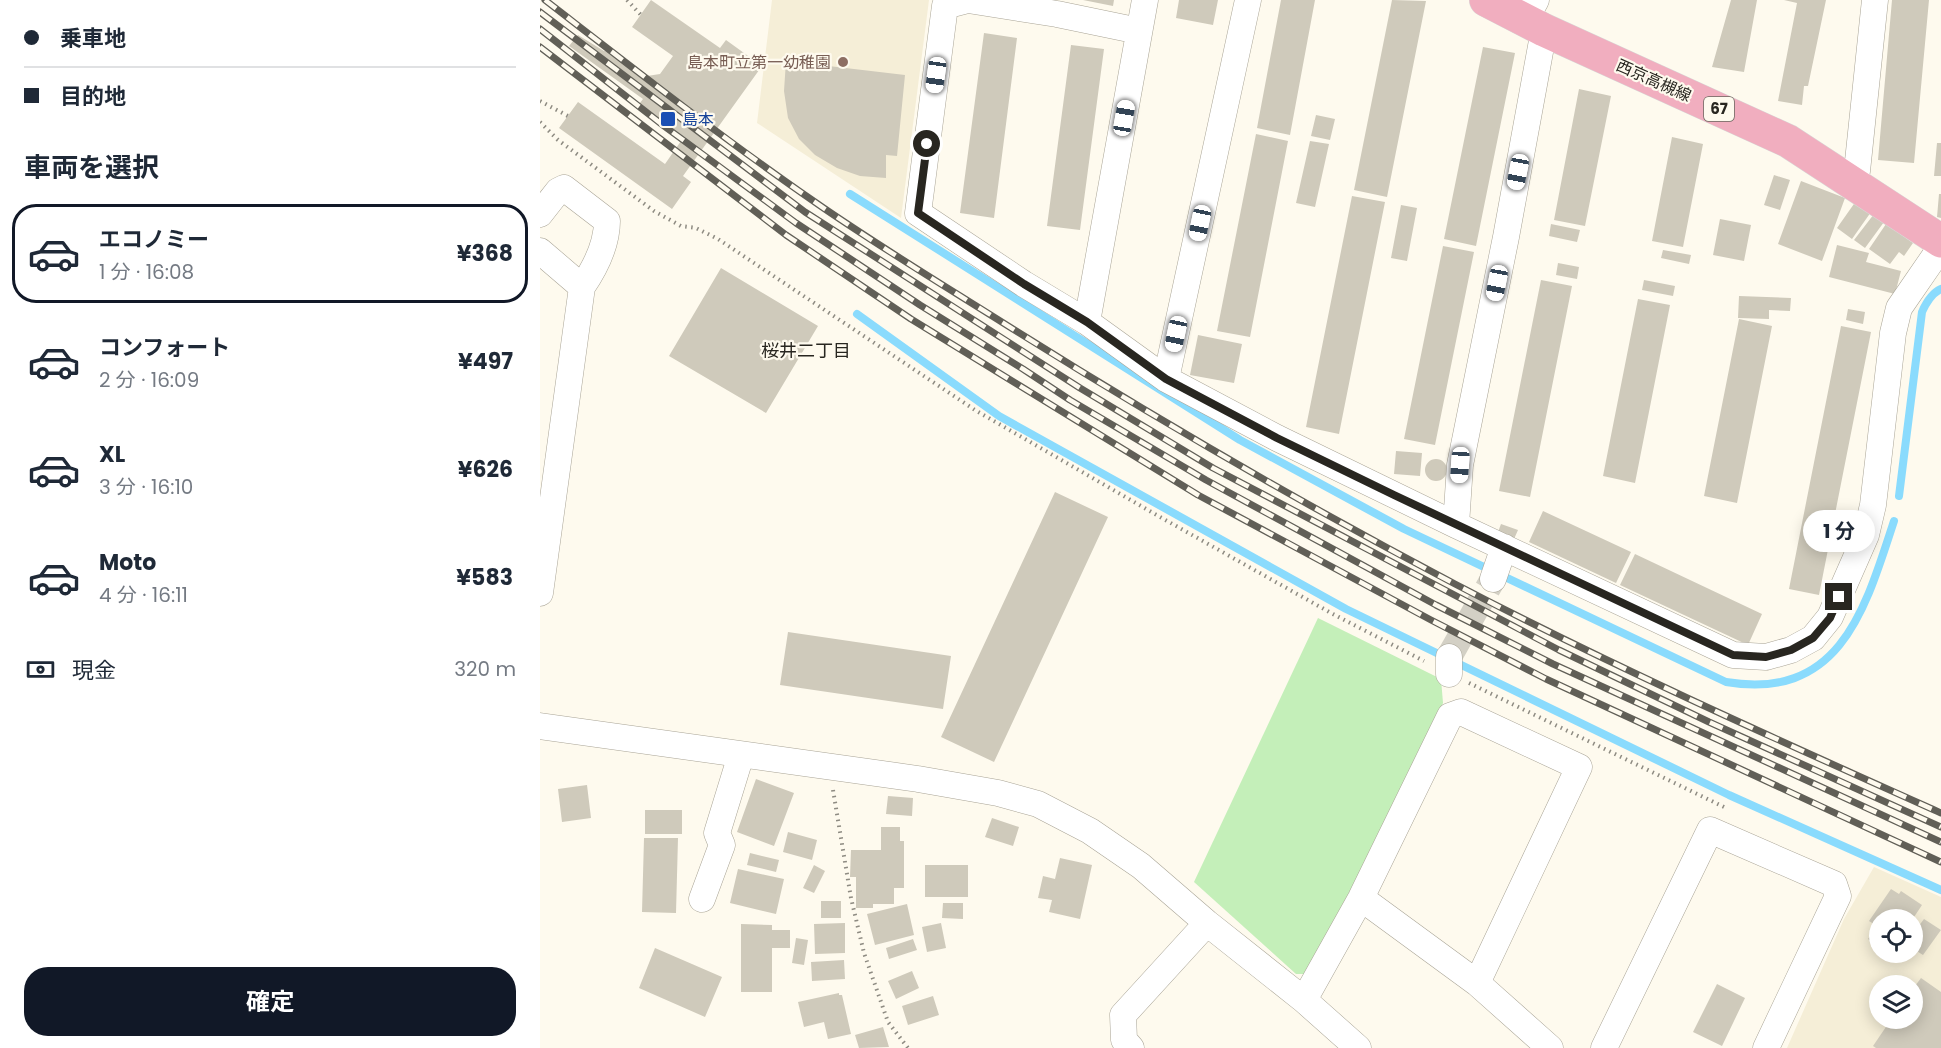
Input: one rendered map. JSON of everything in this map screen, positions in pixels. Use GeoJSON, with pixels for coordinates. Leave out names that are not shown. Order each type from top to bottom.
{"type":"FeatureCollection","features":[{"type":"Feature","properties":{"kind":"main road","name":"西京高槻線"},"geometry":{"type":"LineString","coordinates":[[1486,0],[1535,17],[1788,141],[1941,241]]}},
{"type":"Feature","properties":{"kind":"street"},"geometry":{"type":"LineString","coordinates":[[1139,31],[1056,14],[968,0],[945,6],[918,213],[1024,284],[1087,322],[1166,379],[1277,438],[1733,655],[1766,657],[1791,650],[1813,638],[1830,618],[1866,535],[1873,505],[1893,333],[1899,308],[1941,247]]}},
{"type":"Feature","properties":{"kind":"street"},"geometry":{"type":"LineString","coordinates":[[1087,322],[1145,0]]}},
{"type":"Feature","properties":{"kind":"street"},"geometry":{"type":"LineString","coordinates":[[1166,379],[1248,0]]}},
{"type":"Feature","properties":{"kind":"street"},"geometry":{"type":"LineString","coordinates":[[1853,184],[1857,171],[1875,0]]}},
{"type":"Feature","properties":{"kind":"street"},"geometry":{"type":"LineString","coordinates":[[1456,525],[1460,465],[1506,237],[1535,17]]}},
{"type":"Feature","properties":{"kind":"street"},"geometry":{"type":"LineString","coordinates":[[540,214],[558,191],[564,188],[607,221],[607,232],[591,273],[582,286],[540,593]]}},
{"type":"Feature","properties":{"kind":"street"},"geometry":{"type":"LineString","coordinates":[[540,251],[582,286]]}},
{"type":"Feature","properties":{"kind":"street"},"geometry":{"type":"LineString","coordinates":[[1493,579],[1504,547]]}},
{"type":"Feature","properties":{"kind":"street"},"geometry":{"type":"LineString","coordinates":[[1304,1000],[1361,898],[1450,716],[1461,712],[1579,767],[1477,983]]}},
{"type":"Feature","properties":{"kind":"street"},"geometry":{"type":"LineString","coordinates":[[540,726],[998,793],[1038,804],[1090,831],[1141,866],[1304,1000],[1358,1048]]}},
{"type":"Feature","properties":{"kind":"street"},"geometry":{"type":"LineString","coordinates":[[702,899],[722,845],[717,833],[741,755]]}},
{"type":"Feature","properties":{"kind":"street"},"geometry":{"type":"LineString","coordinates":[[1604,1048],[1710,830],[1834,884],[1838,896],[1766,1048]]}},
{"type":"Feature","properties":{"kind":"street"},"geometry":{"type":"LineString","coordinates":[[1361,898],[1477,983],[1550,1048]]}},
{"type":"Feature","properties":{"kind":"street"},"geometry":{"type":"LineString","coordinates":[[1131,1048],[1124,1040],[1124,1015],[1208,923]]}},
{"type":"Feature","properties":{"kind":"path"},"geometry":{"type":"LineString","coordinates":[[627,0],[641,15]]}},
{"type":"Feature","properties":{"kind":"path"},"geometry":{"type":"LineString","coordinates":[[540,101],[568,116]]}},
{"type":"Feature","properties":{"kind":"path"},"geometry":{"type":"LineString","coordinates":[[540,122],[558,140],[654,211],[681,226],[696,228],[718,239],[975,410],[1153,513],[1331,613],[1449,665],[1730,810]]}},
{"type":"Feature","properties":{"kind":"path"},"geometry":{"type":"LineString","coordinates":[[827,767],[837,807],[851,897],[864,953],[888,1022],[908,1048]]}},
{"type":"Feature","properties":{"kind":"shaded area","name":"島本町立第一幼稚園"},"geometry":{"type":"Polygon","coordinates":[[[772,0],[929,0],[901,218],[757,123],[772,0]]]}},
{"type":"Feature","properties":{"kind":"shaded area"},"geometry":{"type":"Polygon","coordinates":[[[1874,867],[1941,897],[1941,1048],[1787,1048],[1844,919],[1874,867]]]}},
{"type":"Feature","properties":{"kind":"green space"},"geometry":{"type":"Polygon","coordinates":[[[1318,618],[1441,679],[1443,703],[1310,974],[1296,974],[1194,882],[1318,618]]]}},
{"type":"Feature","properties":{"kind":"building"},"geometry":{"type":"Polygon","coordinates":[[[651,0],[720,48],[726,40],[762,66],[683,176],[691,182],[672,209],[559,128],[578,102],[665,164],[681,141],[636,108],[643,99],[569,46],[578,35],[604,51],[613,52],[647,76],[660,74],[673,56],[632,27],[651,0]]]}},
{"type":"Feature","properties":{"kind":"building"},"geometry":{"type":"Polygon","coordinates":[[[1083,0],[1114,0],[1113,6],[1083,0]]]}},
{"type":"Feature","properties":{"kind":"building"},"geometry":{"type":"Polygon","coordinates":[[[1179,0],[1218,0],[1213,25],[1176,18],[1179,0]]]}},
{"type":"Feature","properties":{"kind":"building"},"geometry":{"type":"Polygon","coordinates":[[[1281,0],[1315,0],[1290,135],[1257,128],[1281,0]]]}},
{"type":"Feature","properties":{"kind":"building"},"geometry":{"type":"Polygon","coordinates":[[[1392,0],[1426,1],[1387,197],[1354,190],[1392,0]]]}},
{"type":"Feature","properties":{"kind":"building"},"geometry":{"type":"Polygon","coordinates":[[[1731,0],[1757,0],[1744,72],[1712,67],[1731,0]]]}},
{"type":"Feature","properties":{"kind":"building"},"geometry":{"type":"Polygon","coordinates":[[[1784,0],[1826,0],[1808,86],[1804,86],[1802,105],[1778,101],[1797,3],[1784,0]]]}},
{"type":"Feature","properties":{"kind":"building"},"geometry":{"type":"Polygon","coordinates":[[[1892,0],[1929,0],[1914,163],[1878,160],[1892,0]]]}},
{"type":"Feature","properties":{"kind":"building"},"geometry":{"type":"Polygon","coordinates":[[[984,33],[1017,38],[994,218],[960,213],[984,33]]]}},
{"type":"Feature","properties":{"kind":"building"},"geometry":{"type":"Polygon","coordinates":[[[1071,45],[1104,49],[1080,230],[1047,226],[1071,45]]]}},
{"type":"Feature","properties":{"kind":"building"},"geometry":{"type":"Polygon","coordinates":[[[1483,47],[1515,53],[1476,246],[1444,239],[1483,47]]]}},
{"type":"Feature","properties":{"kind":"building"},"geometry":{"type":"Polygon","coordinates":[[[786,61],[905,75],[897,156],[886,155],[886,178],[860,176],[837,168],[815,155],[799,139],[788,118],[784,91],[786,61]]]}},
{"type":"Feature","properties":{"kind":"building"},"geometry":{"type":"Polygon","coordinates":[[[1579,89],[1611,96],[1585,226],[1554,220],[1579,89]]]}},
{"type":"Feature","properties":{"kind":"building"},"geometry":{"type":"Polygon","coordinates":[[[1316,115],[1335,119],[1330,140],[1311,136],[1316,115]]]}},
{"type":"Feature","properties":{"kind":"building"},"geometry":{"type":"Polygon","coordinates":[[[1256,134],[1288,141],[1250,337],[1217,331],[1256,134]]]}},
{"type":"Feature","properties":{"kind":"building"},"geometry":{"type":"Polygon","coordinates":[[[1672,137],[1703,144],[1683,247],[1652,241],[1672,137]]]}},
{"type":"Feature","properties":{"kind":"building"},"geometry":{"type":"Polygon","coordinates":[[[1310,141],[1329,144],[1315,207],[1296,203],[1310,141]]]}},
{"type":"Feature","properties":{"kind":"building"},"geometry":{"type":"Polygon","coordinates":[[[1937,143],[1941,143],[1941,176],[1934,176],[1937,143]]]}},
{"type":"Feature","properties":{"kind":"building"},"geometry":{"type":"Polygon","coordinates":[[[1774,175],[1790,180],[1780,210],[1764,205],[1774,175]]]}},
{"type":"Feature","properties":{"kind":"building"},"geometry":{"type":"Polygon","coordinates":[[[1801,181],[1845,198],[1822,261],[1778,244],[1801,181]]]}},
{"type":"Feature","properties":{"kind":"building"},"geometry":{"type":"Polygon","coordinates":[[[1939,194],[1941,194],[1941,218],[1937,217],[1939,194]]]}},
{"type":"Feature","properties":{"kind":"building"},"geometry":{"type":"Polygon","coordinates":[[[1352,196],[1385,202],[1339,434],[1306,427],[1352,196]]]}},
{"type":"Feature","properties":{"kind":"building"},"geometry":{"type":"Polygon","coordinates":[[[1856,201],[1871,212],[1852,239],[1837,228],[1856,201]]]}},
{"type":"Feature","properties":{"kind":"building"},"geometry":{"type":"Polygon","coordinates":[[[1401,205],[1417,208],[1407,261],[1391,258],[1401,205]]]}},
{"type":"Feature","properties":{"kind":"building"},"geometry":{"type":"Polygon","coordinates":[[[1874,214],[1884,222],[1865,248],[1854,240],[1874,214]]]}},
{"type":"Feature","properties":{"kind":"building"},"geometry":{"type":"Polygon","coordinates":[[[1720,219],[1751,225],[1744,261],[1713,255],[1720,219]]]}},
{"type":"Feature","properties":{"kind":"building"},"geometry":{"type":"Polygon","coordinates":[[[1551,224],[1580,230],[1577,242],[1549,236],[1551,224]]]}},
{"type":"Feature","properties":{"kind":"building"},"geometry":{"type":"Polygon","coordinates":[[[1886,224],[1913,243],[1904,256],[1899,252],[1890,264],[1869,249],[1886,224]]]}},
{"type":"Feature","properties":{"kind":"building"},"geometry":{"type":"Polygon","coordinates":[[[1837,245],[1869,253],[1866,262],[1901,271],[1895,294],[1829,277],[1837,245]]]}},
{"type":"Feature","properties":{"kind":"building"},"geometry":{"type":"Polygon","coordinates":[[[1443,246],[1474,252],[1435,445],[1404,439],[1443,246]]]}},
{"type":"Feature","properties":{"kind":"building"},"geometry":{"type":"Polygon","coordinates":[[[1663,250],[1691,255],[1689,264],[1661,258],[1663,250]]]}},
{"type":"Feature","properties":{"kind":"building"},"geometry":{"type":"Polygon","coordinates":[[[1558,263],[1579,267],[1577,279],[1556,275],[1558,263]]]}},
{"type":"Feature","properties":{"kind":"building"},"geometry":{"type":"Polygon","coordinates":[[[721,268],[818,326],[766,413],[669,356],[721,268]]]}},
{"type":"Feature","properties":{"kind":"building"},"geometry":{"type":"Polygon","coordinates":[[[1541,280],[1572,286],[1530,497],[1499,491],[1541,280]]]}},
{"type":"Feature","properties":{"kind":"building"},"geometry":{"type":"Polygon","coordinates":[[[1644,280],[1675,286],[1673,296],[1642,290],[1644,280]]]}},
{"type":"Feature","properties":{"kind":"building"},"geometry":{"type":"Polygon","coordinates":[[[1739,296],[1791,298],[1790,311],[1769,310],[1769,319],[1738,318],[1739,296]]]}},
{"type":"Feature","properties":{"kind":"building"},"geometry":{"type":"Polygon","coordinates":[[[1638,299],[1670,305],[1635,483],[1603,476],[1638,299]]]}},
{"type":"Feature","properties":{"kind":"building"},"geometry":{"type":"Polygon","coordinates":[[[1848,309],[1865,312],[1863,324],[1846,320],[1848,309]]]}},
{"type":"Feature","properties":{"kind":"building"},"geometry":{"type":"Polygon","coordinates":[[[1739,319],[1772,326],[1737,503],[1704,496],[1739,319]]]}},
{"type":"Feature","properties":{"kind":"building"},"geometry":{"type":"Polygon","coordinates":[[[1841,326],[1871,332],[1819,595],[1789,589],[1841,326]]]}},
{"type":"Feature","properties":{"kind":"building"},"geometry":{"type":"Polygon","coordinates":[[[1198,335],[1242,344],[1234,383],[1190,375],[1198,335]]]}},
{"type":"Feature","properties":{"kind":"building"},"geometry":{"type":"Polygon","coordinates":[[[1396,451],[1422,453],[1420,476],[1394,474],[1396,451]]]}},
{"type":"Feature","properties":{"kind":"building"},"geometry":{"type":"Polygon","coordinates":[[[1436,459],[1446,466],[1447,470],[1440,480],[1436,481],[1426,474],[1425,470],[1432,460],[1436,459]]]}},
{"type":"Feature","properties":{"kind":"building"},"geometry":{"type":"Polygon","coordinates":[[[1055,492],[1108,517],[994,762],[941,737],[1055,492]]]}},
{"type":"Feature","properties":{"kind":"building"},"geometry":{"type":"Polygon","coordinates":[[[1543,511],[1631,552],[1616,583],[1529,542],[1543,511]]]}},
{"type":"Feature","properties":{"kind":"building"},"geometry":{"type":"Polygon","coordinates":[[[1501,524],[1518,530],[1514,539],[1498,532],[1501,524]]]}},
{"type":"Feature","properties":{"kind":"building"},"geometry":{"type":"Polygon","coordinates":[[[1635,554],[1762,614],[1748,645],[1620,585],[1635,554]]]}},
{"type":"Feature","properties":{"kind":"building"},"geometry":{"type":"Polygon","coordinates":[[[788,632],[951,656],[943,709],[780,685],[788,632]]]}},
{"type":"Feature","properties":{"kind":"building"},"geometry":{"type":"Polygon","coordinates":[[[756,779],[794,793],[774,846],[737,832],[756,779]]]}},
{"type":"Feature","properties":{"kind":"building"},"geometry":{"type":"Polygon","coordinates":[[[587,785],[591,818],[562,822],[558,789],[587,785]]]}},
{"type":"Feature","properties":{"kind":"building"},"geometry":{"type":"Polygon","coordinates":[[[888,796],[913,798],[912,816],[886,814],[888,796]]]}},
{"type":"Feature","properties":{"kind":"building"},"geometry":{"type":"Polygon","coordinates":[[[645,810],[682,810],[682,834],[645,834],[645,810]]]}},
{"type":"Feature","properties":{"kind":"building"},"geometry":{"type":"Polygon","coordinates":[[[992,818],[1019,827],[1013,846],[985,837],[992,818]]]}},
{"type":"Feature","properties":{"kind":"building"},"geometry":{"type":"Polygon","coordinates":[[[881,827],[900,827],[900,841],[904,841],[904,888],[894,888],[894,904],[873,904],[873,908],[856,908],[856,877],[850,877],[851,850],[881,850],[881,827]]]}},
{"type":"Feature","properties":{"kind":"building"},"geometry":{"type":"Polygon","coordinates":[[[788,832],[817,840],[812,860],[783,852],[788,832]]]}},
{"type":"Feature","properties":{"kind":"building"},"geometry":{"type":"Polygon","coordinates":[[[644,838],[678,838],[676,913],[642,912],[644,838]]]}},
{"type":"Feature","properties":{"kind":"building"},"geometry":{"type":"Polygon","coordinates":[[[750,853],[779,860],[776,872],[747,865],[750,853]]]}},
{"type":"Feature","properties":{"kind":"building"},"geometry":{"type":"Polygon","coordinates":[[[1060,858],[1092,865],[1080,919],[1049,912],[1052,900],[1038,898],[1043,876],[1055,879],[1060,858]]]}},
{"type":"Feature","properties":{"kind":"building"},"geometry":{"type":"Polygon","coordinates":[[[814,865],[825,871],[814,893],[803,888],[814,865]]]}},
{"type":"Feature","properties":{"kind":"building"},"geometry":{"type":"Polygon","coordinates":[[[925,865],[968,865],[968,897],[925,897],[925,865]]]}},
{"type":"Feature","properties":{"kind":"building"},"geometry":{"type":"Polygon","coordinates":[[[738,869],[784,879],[776,914],[730,903],[738,869]]]}},
{"type":"Feature","properties":{"kind":"building"},"geometry":{"type":"Polygon","coordinates":[[[1891,889],[1899,894],[1901,891],[1922,905],[1919,909],[1877,909],[1891,889]]]}},
{"type":"Feature","properties":{"kind":"building"},"geometry":{"type":"Polygon","coordinates":[[[821,901],[841,901],[841,918],[821,918],[821,901]]]}},
{"type":"Feature","properties":{"kind":"building"},"geometry":{"type":"Polygon","coordinates":[[[943,903],[963,903],[963,919],[942,918],[943,903]]]}},
{"type":"Feature","properties":{"kind":"building"},"geometry":{"type":"Polygon","coordinates":[[[907,904],[914,935],[875,945],[867,914],[907,904]]]}},
{"type":"Feature","properties":{"kind":"building"},"geometry":{"type":"Polygon","coordinates":[[[1923,920],[1941,930],[1923,955],[1923,920]]]}},
{"type":"Feature","properties":{"kind":"building"},"geometry":{"type":"Polygon","coordinates":[[[845,923],[845,953],[815,954],[814,924],[845,923]]]}},
{"type":"Feature","properties":{"kind":"building"},"geometry":{"type":"Polygon","coordinates":[[[941,923],[946,948],[927,952],[922,927],[941,923]]]}},
{"type":"Feature","properties":{"kind":"building"},"geometry":{"type":"Polygon","coordinates":[[[741,924],[772,925],[772,930],[790,930],[790,948],[772,948],[772,992],[741,992],[741,924]]]}},
{"type":"Feature","properties":{"kind":"building"},"geometry":{"type":"Polygon","coordinates":[[[796,938],[808,940],[804,965],[792,963],[796,938]]]}},
{"type":"Feature","properties":{"kind":"building"},"geometry":{"type":"Polygon","coordinates":[[[913,939],[917,950],[889,959],[886,948],[913,939]]]}},
{"type":"Feature","properties":{"kind":"building"},"geometry":{"type":"Polygon","coordinates":[[[655,948],[722,977],[705,1017],[639,988],[655,948]]]}},
{"type":"Feature","properties":{"kind":"building"},"geometry":{"type":"Polygon","coordinates":[[[844,960],[845,979],[812,981],[811,962],[844,960]]]}},
{"type":"Feature","properties":{"kind":"building"},"geometry":{"type":"Polygon","coordinates":[[[912,971],[919,988],[896,999],[888,981],[912,971]]]}},
{"type":"Feature","properties":{"kind":"building"},"geometry":{"type":"Polygon","coordinates":[[[1923,979],[1941,992],[1941,1048],[1876,1048],[1873,1046],[1885,1029],[1923,1029],[1923,979]]]}},
{"type":"Feature","properties":{"kind":"building"},"geometry":{"type":"Polygon","coordinates":[[[1717,984],[1745,998],[1722,1046],[1693,1032],[1717,984]]]}},
{"type":"Feature","properties":{"kind":"building"},"geometry":{"type":"Polygon","coordinates":[[[839,993],[842,995],[851,1034],[828,1039],[824,1022],[804,1027],[798,1002],[839,993]]]}},
{"type":"Feature","properties":{"kind":"building"},"geometry":{"type":"Polygon","coordinates":[[[933,996],[939,1015],[908,1025],[902,1006],[933,996]]]}},
{"type":"Feature","properties":{"kind":"building"},"geometry":{"type":"Polygon","coordinates":[[[883,1027],[889,1047],[859,1048],[855,1035],[883,1027]]]}},
{"type":"Feature","properties":{"kind":"waterway"},"geometry":{"type":"LineString","coordinates":[[850,194],[1240,440],[1404,529],[1726,682],[1765,684],[1796,677],[1822,663],[1842,642],[1858,616],[1872,586],[1894,521]]}},
{"type":"Feature","properties":{"kind":"waterway"},"geometry":{"type":"LineString","coordinates":[[1899,496],[1922,312],[1930,299],[1941,289]]}},
{"type":"Feature","properties":{"kind":"waterway"},"geometry":{"type":"LineString","coordinates":[[857,314],[999,416],[1346,609],[1729,795],[1941,890]]}},
{"type":"Feature","properties":{"kind":"tunnel"},"geometry":{"type":"LineString","coordinates":[[1449,657],[1493,579]]}},
{"type":"Feature","properties":{"kind":"railway"},"geometry":{"type":"LineString","coordinates":[[545,0],[711,127],[835,216],[1166,423],[1397,553],[1515,615],[1696,702],[1941,813]]}},
{"type":"Feature","properties":{"kind":"railway"},"geometry":{"type":"LineString","coordinates":[[540,12],[805,212],[1080,388],[1213,468],[1559,650],[1709,722],[1941,827]]}},
{"type":"Feature","properties":{"kind":"railway"},"geometry":{"type":"LineString","coordinates":[[540,29],[664,126],[796,223],[1070,400],[1206,480],[1436,605],[1553,664],[1941,842]]}},
{"type":"Feature","properties":{"kind":"railway"},"geometry":{"type":"LineString","coordinates":[[540,47],[786,235],[911,319],[1198,495],[1546,679],[1941,862]]}},
{"type":"Feature","properties":{"kind":"place","name":"島本町立第一幼稚園"},"geometry":{"type":"Point","coordinates":[843,62]}},
{"type":"Feature","properties":{"kind":"place","name":"島本"},"geometry":{"type":"Point","coordinates":[668,119]}},
{"type":"Feature","properties":{"kind":"district","name":"桜井二丁目"},"geometry":{"type":"Point","coordinates":[806,351]}},
{"type":"Feature","properties":{"kind":"route"},"geometry":{"type":"LineString","coordinates":[[927,144],[918,213],[1024,284],[1087,322],[1166,379],[1277,438],[1733,655],[1766,657],[1791,650],[1813,638],[1830,618],[1839,597]]}}]}
